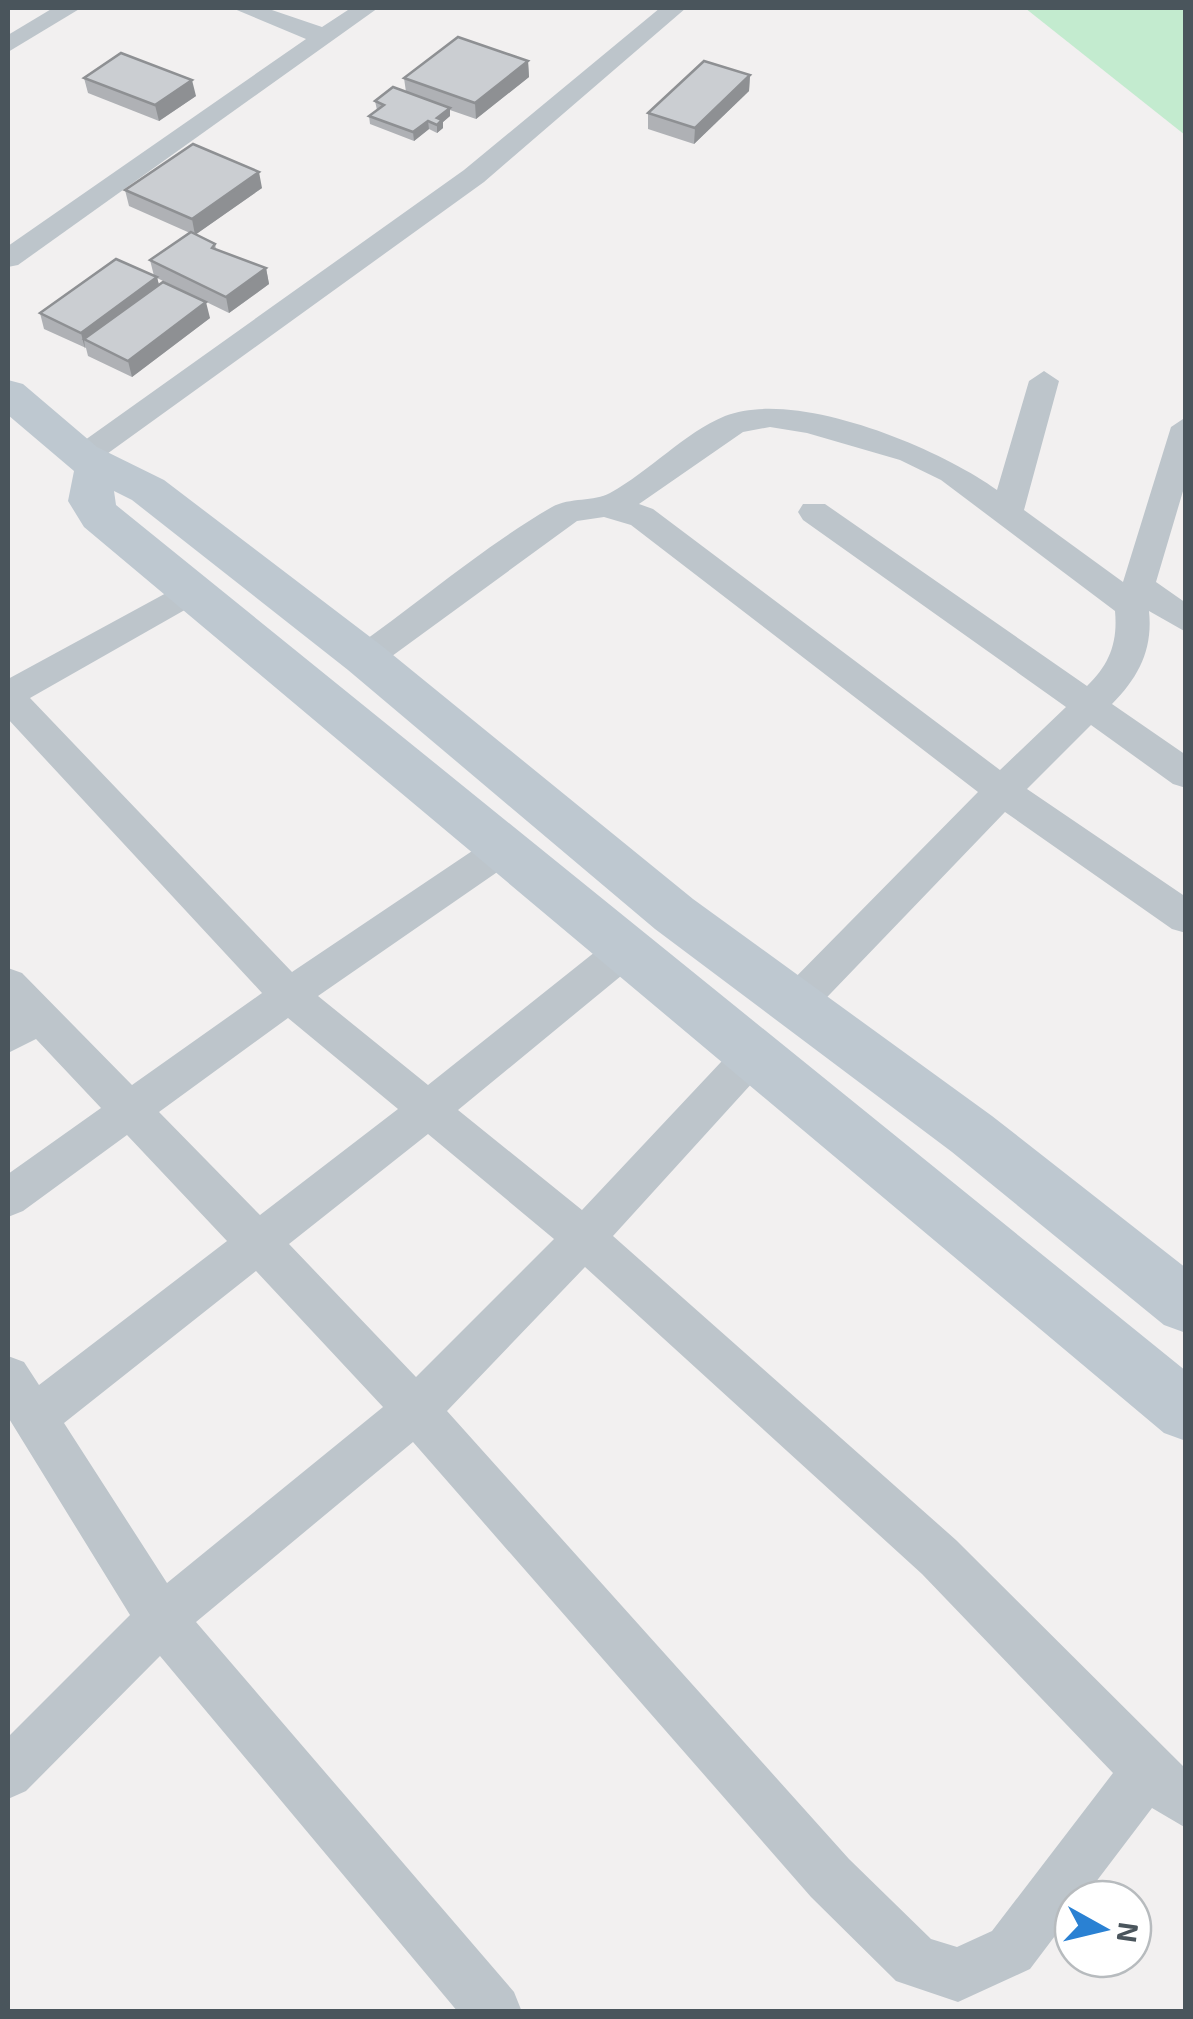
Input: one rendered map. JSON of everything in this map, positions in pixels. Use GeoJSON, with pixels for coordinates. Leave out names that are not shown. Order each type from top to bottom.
{"type":"FeatureCollection","features":[{"type":"Feature","properties":{"kind":"street"},"geometry":{"type":"LineString","coordinates":[[8,46],[69,8]]}},
{"type":"Feature","properties":{"kind":"street"},"geometry":{"type":"LineString","coordinates":[[244,8],[325,37]]}},
{"type":"Feature","properties":{"kind":"street"},"geometry":{"type":"LineString","coordinates":[[8,259],[366,8]]}},
{"type":"Feature","properties":{"kind":"street"},"geometry":{"type":"LineString","coordinates":[[89,462],[474,176],[674,8]]}},
{"type":"Feature","properties":{"kind":"street"},"geometry":{"type":"LineString","coordinates":[[1007,510],[1044,381]]}},
{"type":"Feature","properties":{"kind":"street"},"geometry":{"type":"LineString","coordinates":[[8,393],[89,462],[148,490],[365,658],[674,914],[972,1134],[1186,1304]]}},
{"type":"Feature","properties":{"kind":"street"},"geometry":{"type":"LineString","coordinates":[[615,505],[734,424],[770,417],[809,422],[911,453],[952,473],[1135,596],[1186,620]]}},
{"type":"Feature","properties":{"kind":"street"},"geometry":{"type":"LineString","coordinates":[[794,1006],[1122,673],[1134,632],[1135,596],[1186,428]]}},
{"type":"Feature","properties":{"kind":"street"},"geometry":{"type":"LineString","coordinates":[[89,462],[90,501],[100,516],[751,1057],[1186,1411]]}},
{"type":"Feature","properties":{"kind":"street"},"geometry":{"type":"LineString","coordinates":[[365,658],[566,513],[591,504],[615,505],[642,517],[1002,792],[1186,918]]}},
{"type":"Feature","properties":{"kind":"street"},"geometry":{"type":"LineString","coordinates":[[814,512],[1186,774]]}},
{"type":"Feature","properties":{"kind":"street"},"geometry":{"type":"LineString","coordinates":[[192,590],[8,696],[289,995],[584,1238],[939,1557],[1147,1771],[1186,1802]]}},
{"type":"Feature","properties":{"kind":"street"},"geometry":{"type":"LineString","coordinates":[[8,1198],[289,995],[503,850]]}},
{"type":"Feature","properties":{"kind":"street"},"geometry":{"type":"LineString","coordinates":[[34,1418],[428,1110],[624,951]]}},
{"type":"Feature","properties":{"kind":"street"},"geometry":{"type":"LineString","coordinates":[[18,1012],[131,1110],[259,1241],[416,1410],[830,1878],[915,1962],[958,1975],[1011,1950],[1147,1771]]}},
{"type":"Feature","properties":{"kind":"street"},"geometry":{"type":"LineString","coordinates":[[8,1772],[160,1618],[416,1410],[584,1238],[751,1057]]}},
{"type":"Feature","properties":{"kind":"street"},"geometry":{"type":"LineString","coordinates":[[8,1377],[160,1618],[494,2012]]}},
{"type":"Feature","properties":{"kind":"green space"},"geometry":{"type":"Polygon","coordinates":[[[1025,8],[1185,8],[1185,135],[1025,8]]]}},
{"type":"Feature","properties":{"kind":"building"},"geometry":{"type":"Polygon","coordinates":[[[458,37],[528,61],[475,103],[404,78],[458,37]]]}},
{"type":"Feature","properties":{"kind":"building"},"geometry":{"type":"Polygon","coordinates":[[[121,53],[192,80],[155,105],[84,78],[121,53]]]}},
{"type":"Feature","properties":{"kind":"building"},"geometry":{"type":"Polygon","coordinates":[[[704,61],[750,75],[695,128],[648,113],[704,61]]]}},
{"type":"Feature","properties":{"kind":"building"},"geometry":{"type":"Polygon","coordinates":[[[393,87],[450,108],[437,118],[442,120],[437,125],[428,121],[413,132],[369,116],[384,105],[375,101],[393,87]]]}},
{"type":"Feature","properties":{"kind":"building"},"geometry":{"type":"Polygon","coordinates":[[[193,144],[259,172],[192,219],[125,190],[193,144]]]}},
{"type":"Feature","properties":{"kind":"building"},"geometry":{"type":"Polygon","coordinates":[[[191,232],[215,244],[212,248],[266,268],[226,297],[150,260],[191,232]]]}},
{"type":"Feature","properties":{"kind":"building"},"geometry":{"type":"Polygon","coordinates":[[[116,259],[157,277],[81,333],[40,313],[116,259]]]}},
{"type":"Feature","properties":{"kind":"building"},"geometry":{"type":"Polygon","coordinates":[[[163,282],[206,302],[128,361],[84,339],[163,282]]]}}]}
